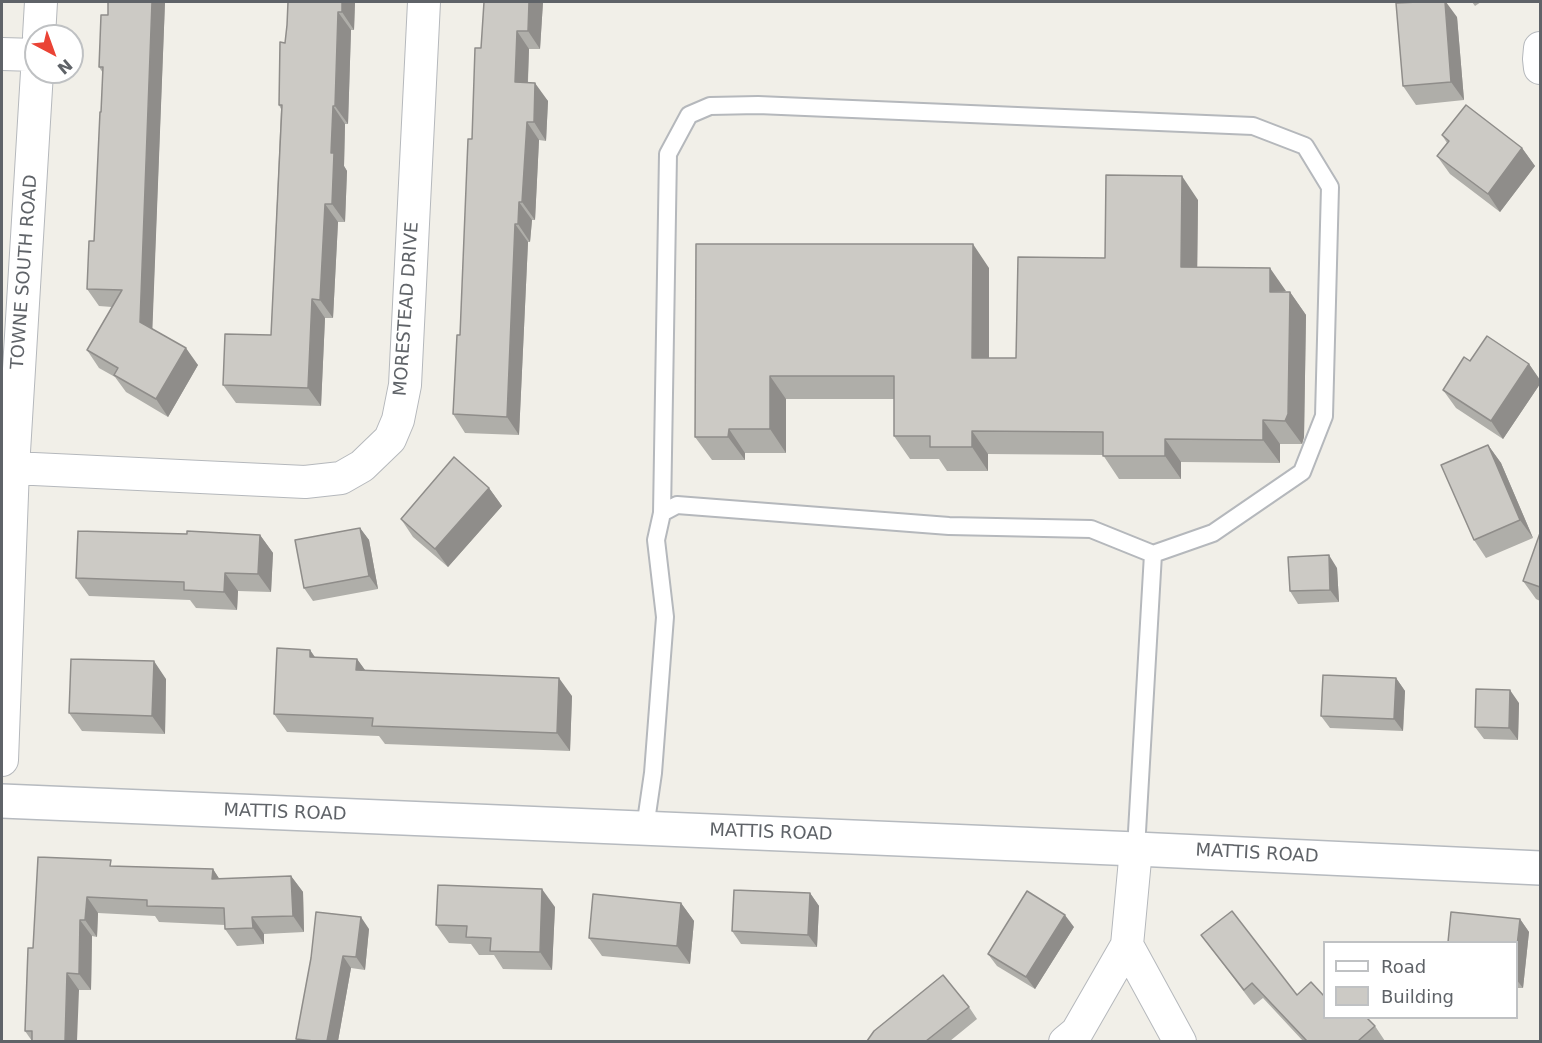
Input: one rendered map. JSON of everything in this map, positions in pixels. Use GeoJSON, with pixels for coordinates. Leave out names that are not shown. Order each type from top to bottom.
{"type":"FeatureCollection","features":[{"type":"Feature","properties":{"kind":"main road","name":"MATTIS ROAD"},"geometry":{"type":"LineString","coordinates":[[2,801],[1540,868]]}},
{"type":"Feature","properties":{"kind":"street"},"geometry":{"type":"LineString","coordinates":[[40,24],[41,2]]}},
{"type":"Feature","properties":{"kind":"street","name":"MORESTEAD DRIVE"},"geometry":{"type":"LineString","coordinates":[[13,468],[305,482],[341,478],[362,466],[390,439],[398,420],[405,385],[424,2]]}},
{"type":"Feature","properties":{"kind":"street"},"geometry":{"type":"LineString","coordinates":[[1540,48],[1540,68]]}},
{"type":"Feature","properties":{"kind":"street"},"geometry":{"type":"LineString","coordinates":[[2,54],[24,55]]}},
{"type":"Feature","properties":{"kind":"street","name":"TOWNE SOUTH ROAD"},"geometry":{"type":"LineString","coordinates":[[2,760],[13,468],[36,84]]}},
{"type":"Feature","properties":{"kind":"street"},"geometry":{"type":"LineString","coordinates":[[1065,1041],[1077,1032],[1127,945],[1136,849]]}},
{"type":"Feature","properties":{"kind":"street"},"geometry":{"type":"LineString","coordinates":[[1127,945],[1180,1041]]}},
{"type":"Feature","properties":{"kind":"lane"},"geometry":{"type":"LineString","coordinates":[[645,828],[653,773],[665,617],[656,540],[662,513],[668,154],[689,115],[710,106],[759,105],[1253,126],[1305,147],[1330,187],[1324,416],[1302,472],[1213,533],[1153,554],[1091,529],[949,526],[677,506],[662,513]]}},
{"type":"Feature","properties":{"kind":"lane"},"geometry":{"type":"LineString","coordinates":[[1136,849],[1153,554]]}},
{"type":"Feature","properties":{"kind":"building"},"geometry":{"type":"Polygon","coordinates":[[[108,2],[152,2],[140,322],[186,348],[156,399],[114,375],[118,368],[87,350],[122,290],[87,289],[89,241],[94,241],[101,112],[103,67],[99,67],[101,15],[108,15],[108,2]]]}},
{"type":"Feature","properties":{"kind":"building"},"geometry":{"type":"Polygon","coordinates":[[[288,2],[342,2],[342,12],[338,12],[335,106],[333,106],[332,204],[325,204],[320,300],[312,299],[308,388],[223,385],[225,334],[271,335],[282,105],[279,105],[280,42],[285,43],[288,2]]]}},
{"type":"Feature","properties":{"kind":"building"},"geometry":{"type":"Polygon","coordinates":[[[484,2],[529,2],[528,31],[517,31],[515,82],[535,83],[534,122],[527,122],[522,202],[519,202],[518,224],[515,224],[507,417],[453,414],[457,335],[460,335],[468,139],[472,139],[475,48],[481,48],[484,2]]]}},
{"type":"Feature","properties":{"kind":"building"},"geometry":{"type":"Polygon","coordinates":[[[1445,2],[1451,82],[1403,86],[1396,3],[1445,2]]]}},
{"type":"Feature","properties":{"kind":"building"},"geometry":{"type":"Polygon","coordinates":[[[1466,105],[1522,148],[1488,194],[1437,156],[1449,141],[1442,135],[1466,105]]]}},
{"type":"Feature","properties":{"kind":"building"},"geometry":{"type":"Polygon","coordinates":[[[1106,175],[1182,176],[1181,267],[1270,268],[1270,292],[1290,292],[1288,414],[1285,421],[1263,420],[1263,440],[1165,439],[1165,456],[1103,456],[1103,432],[972,431],[972,447],[930,447],[930,436],[894,436],[894,376],[770,376],[770,429],[729,429],[728,437],[695,437],[696,244],[973,244],[972,358],[1016,358],[1018,257],[1105,258],[1106,175]]]}},
{"type":"Feature","properties":{"kind":"building"},"geometry":{"type":"Polygon","coordinates":[[[1487,336],[1529,364],[1491,421],[1443,390],[1464,357],[1470,361],[1487,336]]]}},
{"type":"Feature","properties":{"kind":"building"},"geometry":{"type":"Polygon","coordinates":[[[1488,445],[1520,520],[1474,540],[1441,465],[1488,445]]]}},
{"type":"Feature","properties":{"kind":"building"},"geometry":{"type":"Polygon","coordinates":[[[454,457],[489,488],[435,549],[401,519],[454,457]]]}},
{"type":"Feature","properties":{"kind":"building"},"geometry":{"type":"Polygon","coordinates":[[[360,528],[369,576],[304,588],[295,540],[360,528]]]}},
{"type":"Feature","properties":{"kind":"building"},"geometry":{"type":"Polygon","coordinates":[[[78,531],[187,534],[187,531],[260,535],[258,574],[225,573],[224,592],[184,590],[184,582],[76,578],[78,531]]]}},
{"type":"Feature","properties":{"kind":"building"},"geometry":{"type":"Polygon","coordinates":[[[1540,533],[1540,587],[1523,581],[1540,533]]]}},
{"type":"Feature","properties":{"kind":"building"},"geometry":{"type":"Polygon","coordinates":[[[1329,555],[1330,590],[1290,591],[1288,557],[1329,555]]]}},
{"type":"Feature","properties":{"kind":"building"},"geometry":{"type":"Polygon","coordinates":[[[277,648],[310,650],[310,657],[357,659],[356,670],[559,678],[557,733],[372,726],[373,718],[274,714],[277,648]]]}},
{"type":"Feature","properties":{"kind":"building"},"geometry":{"type":"Polygon","coordinates":[[[71,659],[154,661],[152,716],[69,713],[71,659]]]}},
{"type":"Feature","properties":{"kind":"building"},"geometry":{"type":"Polygon","coordinates":[[[1323,675],[1396,678],[1394,719],[1321,716],[1323,675]]]}},
{"type":"Feature","properties":{"kind":"building"},"geometry":{"type":"Polygon","coordinates":[[[1476,689],[1510,690],[1509,728],[1475,727],[1476,689]]]}},
{"type":"Feature","properties":{"kind":"building"},"geometry":{"type":"Polygon","coordinates":[[[38,857],[111,860],[110,866],[213,869],[212,879],[291,876],[293,916],[252,917],[253,928],[225,929],[224,908],[147,906],[147,900],[87,897],[85,920],[80,920],[79,974],[67,973],[65,1041],[32,1041],[32,1031],[25,1031],[28,948],[33,948],[38,857]]]}},
{"type":"Feature","properties":{"kind":"building"},"geometry":{"type":"Polygon","coordinates":[[[438,885],[542,889],[540,952],[490,951],[491,938],[466,937],[467,926],[436,925],[438,885]]]}},
{"type":"Feature","properties":{"kind":"building"},"geometry":{"type":"Polygon","coordinates":[[[734,890],[810,893],[808,935],[732,931],[734,890]]]}},
{"type":"Feature","properties":{"kind":"building"},"geometry":{"type":"Polygon","coordinates":[[[1027,891],[1065,915],[1026,977],[988,954],[1027,891]]]}},
{"type":"Feature","properties":{"kind":"building"},"geometry":{"type":"Polygon","coordinates":[[[593,894],[681,903],[677,946],[589,938],[593,894]]]}},
{"type":"Feature","properties":{"kind":"building"},"geometry":{"type":"Polygon","coordinates":[[[1232,911],[1297,995],[1311,982],[1323,995],[1323,1019],[1368,1019],[1375,1026],[1358,1041],[1307,1041],[1252,983],[1244,990],[1201,935],[1232,911]]]}},
{"type":"Feature","properties":{"kind":"building"},"geometry":{"type":"Polygon","coordinates":[[[316,912],[361,917],[356,957],[343,956],[327,1041],[296,1039],[311,958],[316,912]]]}},
{"type":"Feature","properties":{"kind":"building"},"geometry":{"type":"Polygon","coordinates":[[[1451,912],[1520,919],[1518,941],[1448,941],[1451,912]]]}},
{"type":"Feature","properties":{"kind":"building"},"geometry":{"type":"Polygon","coordinates":[[[943,975],[969,1007],[926,1041],[867,1041],[874,1031],[943,975]]]}}]}
